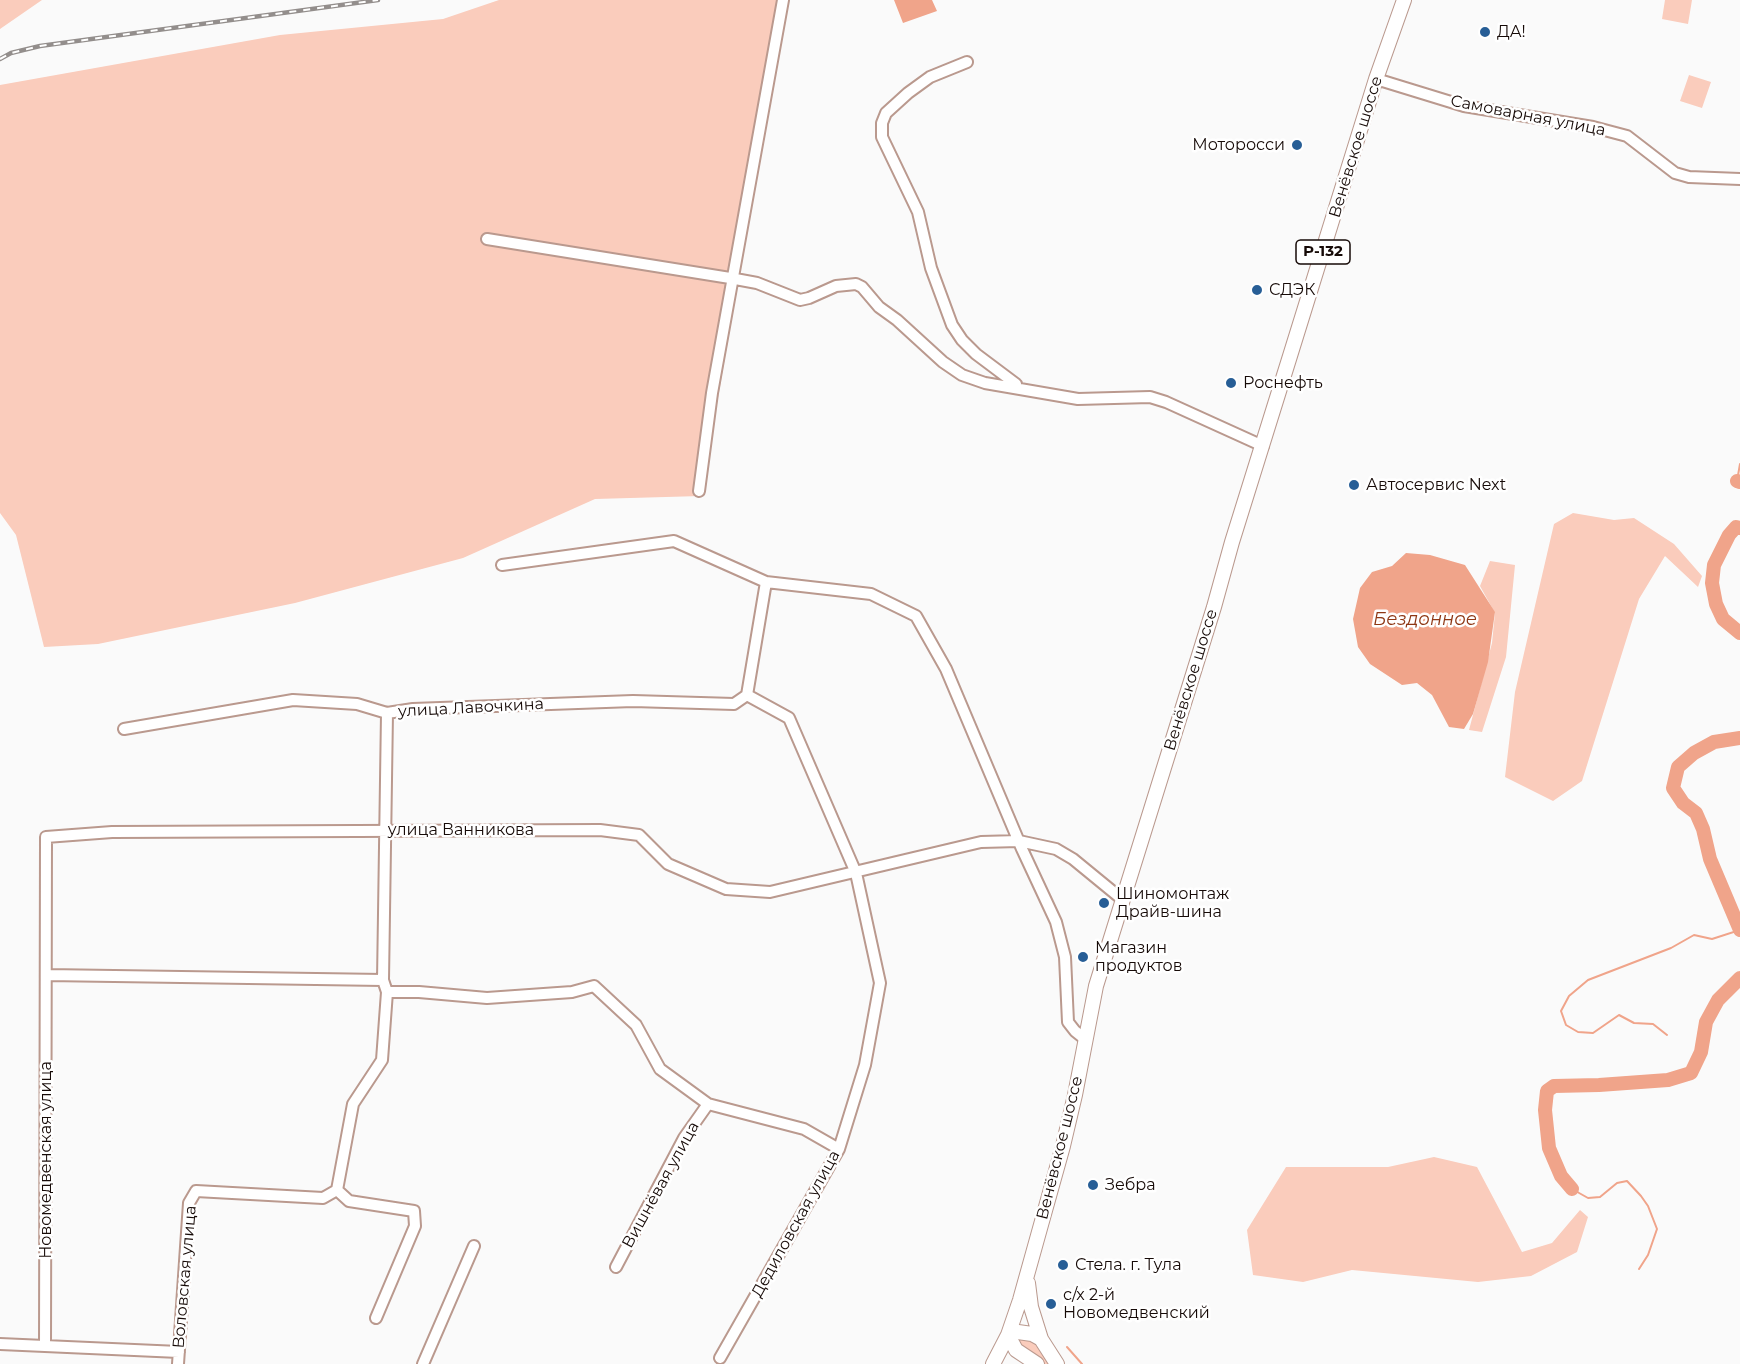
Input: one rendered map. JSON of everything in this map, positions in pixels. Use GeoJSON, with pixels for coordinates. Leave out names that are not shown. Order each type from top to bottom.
{"type":"FeatureCollection","features":[{"type":"Feature","properties":{"kind":"main road","name":"Венёвское шоссе"},"geometry":{"type":"LineString","coordinates":[[993,1364],[1008,1335],[1063,1146],[1096,986],[1376,80],[1404,0]]}},
{"type":"Feature","properties":{"kind":"main road"},"geometry":{"type":"LineString","coordinates":[[1030,1262],[1028,1297],[1041,1339],[1057,1364]]}},
{"type":"Feature","properties":{"kind":"main road"},"geometry":{"type":"LineString","coordinates":[[1037,1364],[1016,1350],[1008,1335],[1018,1332],[1032,1334],[1041,1339]]}},
{"type":"Feature","properties":{"kind":"street"},"geometry":{"type":"LineString","coordinates":[[699,491],[712,393],[783,0]]}},
{"type":"Feature","properties":{"kind":"street"},"geometry":{"type":"LineString","coordinates":[[967,62],[930,77],[908,93],[886,113],[882,123],[882,137],[918,212],[932,268],[952,325],[962,340],[976,354],[1021,388]]}},
{"type":"Feature","properties":{"kind":"street","name":"Самоварная улица"},"geometry":{"type":"LineString","coordinates":[[1376,80],[1464,106],[1593,127],[1627,136],[1674,173],[1689,177],[1740,179]]}},
{"type":"Feature","properties":{"kind":"street"},"geometry":{"type":"LineString","coordinates":[[487,238],[733,279],[757,284],[800,300],[836,286],[856,284],[943,362],[962,375],[985,383],[1078,399],[1150,397],[1263,446]]}},
{"type":"Feature","properties":{"kind":"street"},"geometry":{"type":"LineString","coordinates":[[502,565],[674,541],[766,582],[871,594],[916,616],[946,669],[1019,842],[1056,922],[1065,957],[1068,1023],[1085,1039]]}},
{"type":"Feature","properties":{"kind":"street"},"geometry":{"type":"LineString","coordinates":[[747,695],[766,582]]}},
{"type":"Feature","properties":{"kind":"street","name":"улица Лавочкина"},"geometry":{"type":"LineString","coordinates":[[124,729],[293,700],[357,704],[387,713],[413,709],[633,701],[734,704],[747,695]]}},
{"type":"Feature","properties":{"kind":"street","name":"Дедиловская улица"},"geometry":{"type":"LineString","coordinates":[[720,1358],[839,1149],[866,1065],[880,983],[856,873],[789,718],[747,695]]}},
{"type":"Feature","properties":{"kind":"street"},"geometry":{"type":"LineString","coordinates":[[376,1318],[415,1226],[414,1211],[349,1201],[337,1190],[353,1104],[382,1060],[387,992],[383,980],[387,713]]}},
{"type":"Feature","properties":{"kind":"street","name":"улица Ванникова"},"geometry":{"type":"LineString","coordinates":[[46,837],[112,832],[600,830],[639,835],[668,864],[726,889],[770,892],[981,842],[1019,842],[1056,849],[1123,900]]}},
{"type":"Feature","properties":{"kind":"street","name":"Новомедвенская улица"},"geometry":{"type":"LineString","coordinates":[[45,1346],[46,837]]}},
{"type":"Feature","properties":{"kind":"street"},"geometry":{"type":"LineString","coordinates":[[47,975],[383,980]]}},
{"type":"Feature","properties":{"kind":"street"},"geometry":{"type":"LineString","coordinates":[[387,992],[419,992],[488,998],[572,992],[594,986],[636,1025],[660,1069],[708,1104],[804,1129],[839,1149]]}},
{"type":"Feature","properties":{"kind":"street","name":"Вишнёвая улица"},"geometry":{"type":"LineString","coordinates":[[616,1267],[684,1138],[708,1104]]}},
{"type":"Feature","properties":{"kind":"street","name":"Воловская улица"},"geometry":{"type":"LineString","coordinates":[[178,1364],[189,1203],[196,1191],[323,1198],[337,1190]]}},
{"type":"Feature","properties":{"kind":"street"},"geometry":{"type":"LineString","coordinates":[[423,1364],[474,1246]]}},
{"type":"Feature","properties":{"kind":"street"},"geometry":{"type":"LineString","coordinates":[[0,1344],[179,1352]]}},
{"type":"Feature","properties":{"kind":"shaded area"},"geometry":{"type":"Polygon","coordinates":[[[0,0],[42,0],[0,29],[0,0]]]}},
{"type":"Feature","properties":{"kind":"shaded area"},"geometry":{"type":"Polygon","coordinates":[[[499,0],[787,0],[701,496],[595,499],[463,558],[295,603],[98,644],[44,647],[16,535],[0,513],[0,85],[280,35],[443,19],[499,0]]]}},
{"type":"Feature","properties":{"kind":"shaded area"},"geometry":{"type":"Polygon","coordinates":[[[1665,0],[1692,0],[1688,24],[1662,19],[1665,0]]]}},
{"type":"Feature","properties":{"kind":"shaded area"},"geometry":{"type":"Polygon","coordinates":[[[1689,75],[1711,82],[1702,108],[1680,101],[1689,75]]]}},
{"type":"Feature","properties":{"kind":"shaded area"},"geometry":{"type":"Polygon","coordinates":[[[1573,513],[1614,520],[1634,518],[1674,544],[1702,576],[1698,587],[1665,556],[1639,599],[1582,781],[1553,801],[1505,777],[1515,692],[1554,524],[1573,513]]]}},
{"type":"Feature","properties":{"kind":"shaded area"},"geometry":{"type":"Polygon","coordinates":[[[1490,561],[1515,565],[1506,657],[1482,732],[1469,730],[1492,643],[1495,613],[1480,586],[1490,561]]]}},
{"type":"Feature","properties":{"kind":"shaded area"},"geometry":{"type":"Polygon","coordinates":[[[1434,1157],[1477,1167],[1522,1252],[1552,1243],[1580,1210],[1588,1217],[1577,1252],[1531,1276],[1478,1282],[1352,1270],[1303,1282],[1253,1275],[1247,1230],[1286,1167],[1388,1167],[1434,1157]]]}},
{"type":"Feature","properties":{"kind":"shaded area"},"geometry":{"type":"Polygon","coordinates":[[[1015,1337],[1034,1341],[1049,1364],[1044,1364],[1035,1358],[1017,1342],[1015,1337]]]}},
{"type":"Feature","properties":{"kind":"water"},"geometry":{"type":"Polygon","coordinates":[[[894,0],[932,0],[937,11],[903,23],[894,0]]]}},
{"type":"Feature","properties":{"kind":"water","name":"Бездонное"},"geometry":{"type":"Polygon","coordinates":[[[1406,553],[1430,555],[1465,565],[1495,612],[1488,662],[1473,714],[1464,729],[1449,727],[1432,695],[1417,683],[1402,685],[1370,664],[1358,647],[1353,619],[1360,588],[1372,572],[1392,566],[1406,553]]]}},
{"type":"Feature","properties":{"kind":"waterway"},"geometry":{"type":"LineString","coordinates":[[1737,481],[1740,464]]}},
{"type":"Feature","properties":{"kind":"waterway"},"geometry":{"type":"LineString","coordinates":[[1740,528],[1736,527],[1729,535],[1714,565],[1712,583],[1716,604],[1723,619],[1740,633]]}},
{"type":"Feature","properties":{"kind":"waterway"},"geometry":{"type":"LineString","coordinates":[[1740,738],[1714,742],[1694,753],[1678,767],[1673,788],[1683,803],[1696,813],[1703,829],[1710,859],[1740,930]]}},
{"type":"Feature","properties":{"kind":"waterway"},"geometry":{"type":"LineString","coordinates":[[1667,1035],[1653,1024],[1634,1023],[1619,1015],[1593,1033],[1578,1032],[1566,1025],[1561,1011],[1569,996],[1588,980],[1671,948],[1694,935],[1712,939],[1740,930]]}},
{"type":"Feature","properties":{"kind":"waterway"},"geometry":{"type":"LineString","coordinates":[[1572,1189],[1561,1176],[1549,1148],[1545,1110],[1547,1091],[1554,1086],[1668,1080],[1691,1073],[1701,1052],[1706,1022],[1718,1000],[1740,978]]}},
{"type":"Feature","properties":{"kind":"waterway"},"geometry":{"type":"LineString","coordinates":[[1572,1189],[1588,1198],[1600,1197],[1617,1183],[1627,1181],[1641,1196],[1648,1206],[1657,1229],[1648,1255],[1639,1269]]}},
{"type":"Feature","properties":{"kind":"waterway"},"geometry":{"type":"LineString","coordinates":[[1067,1347],[1082,1364]]}},
{"type":"Feature","properties":{"kind":"railway"},"geometry":{"type":"LineString","coordinates":[[0,59],[11,53],[40,46],[378,0]]}},
{"type":"Feature","properties":{"kind":"place","name":"ДА!"},"geometry":{"type":"Point","coordinates":[1485,32]}},
{"type":"Feature","properties":{"kind":"place","name":"Моторосси"},"geometry":{"type":"Point","coordinates":[1297,145]}},
{"type":"Feature","properties":{"kind":"place","name":"СДЭК"},"geometry":{"type":"Point","coordinates":[1257,290]}},
{"type":"Feature","properties":{"kind":"place","name":"Роснефть"},"geometry":{"type":"Point","coordinates":[1231,383]}},
{"type":"Feature","properties":{"kind":"place","name":"Автосервис Next"},"geometry":{"type":"Point","coordinates":[1354,485]}},
{"type":"Feature","properties":{"kind":"place","name":"Шиномонтаж Драйв-шина"},"geometry":{"type":"Point","coordinates":[1104,903]}},
{"type":"Feature","properties":{"kind":"place","name":"Магазин продуктов"},"geometry":{"type":"Point","coordinates":[1083,957]}},
{"type":"Feature","properties":{"kind":"place","name":"Зебра"},"geometry":{"type":"Point","coordinates":[1093,1185]}},
{"type":"Feature","properties":{"kind":"place","name":"Стела. г. Тула"},"geometry":{"type":"Point","coordinates":[1063,1265]}},
{"type":"Feature","properties":{"kind":"place","name":"с/х 2-й Новомедвенский"},"geometry":{"type":"Point","coordinates":[1051,1304]}}]}
